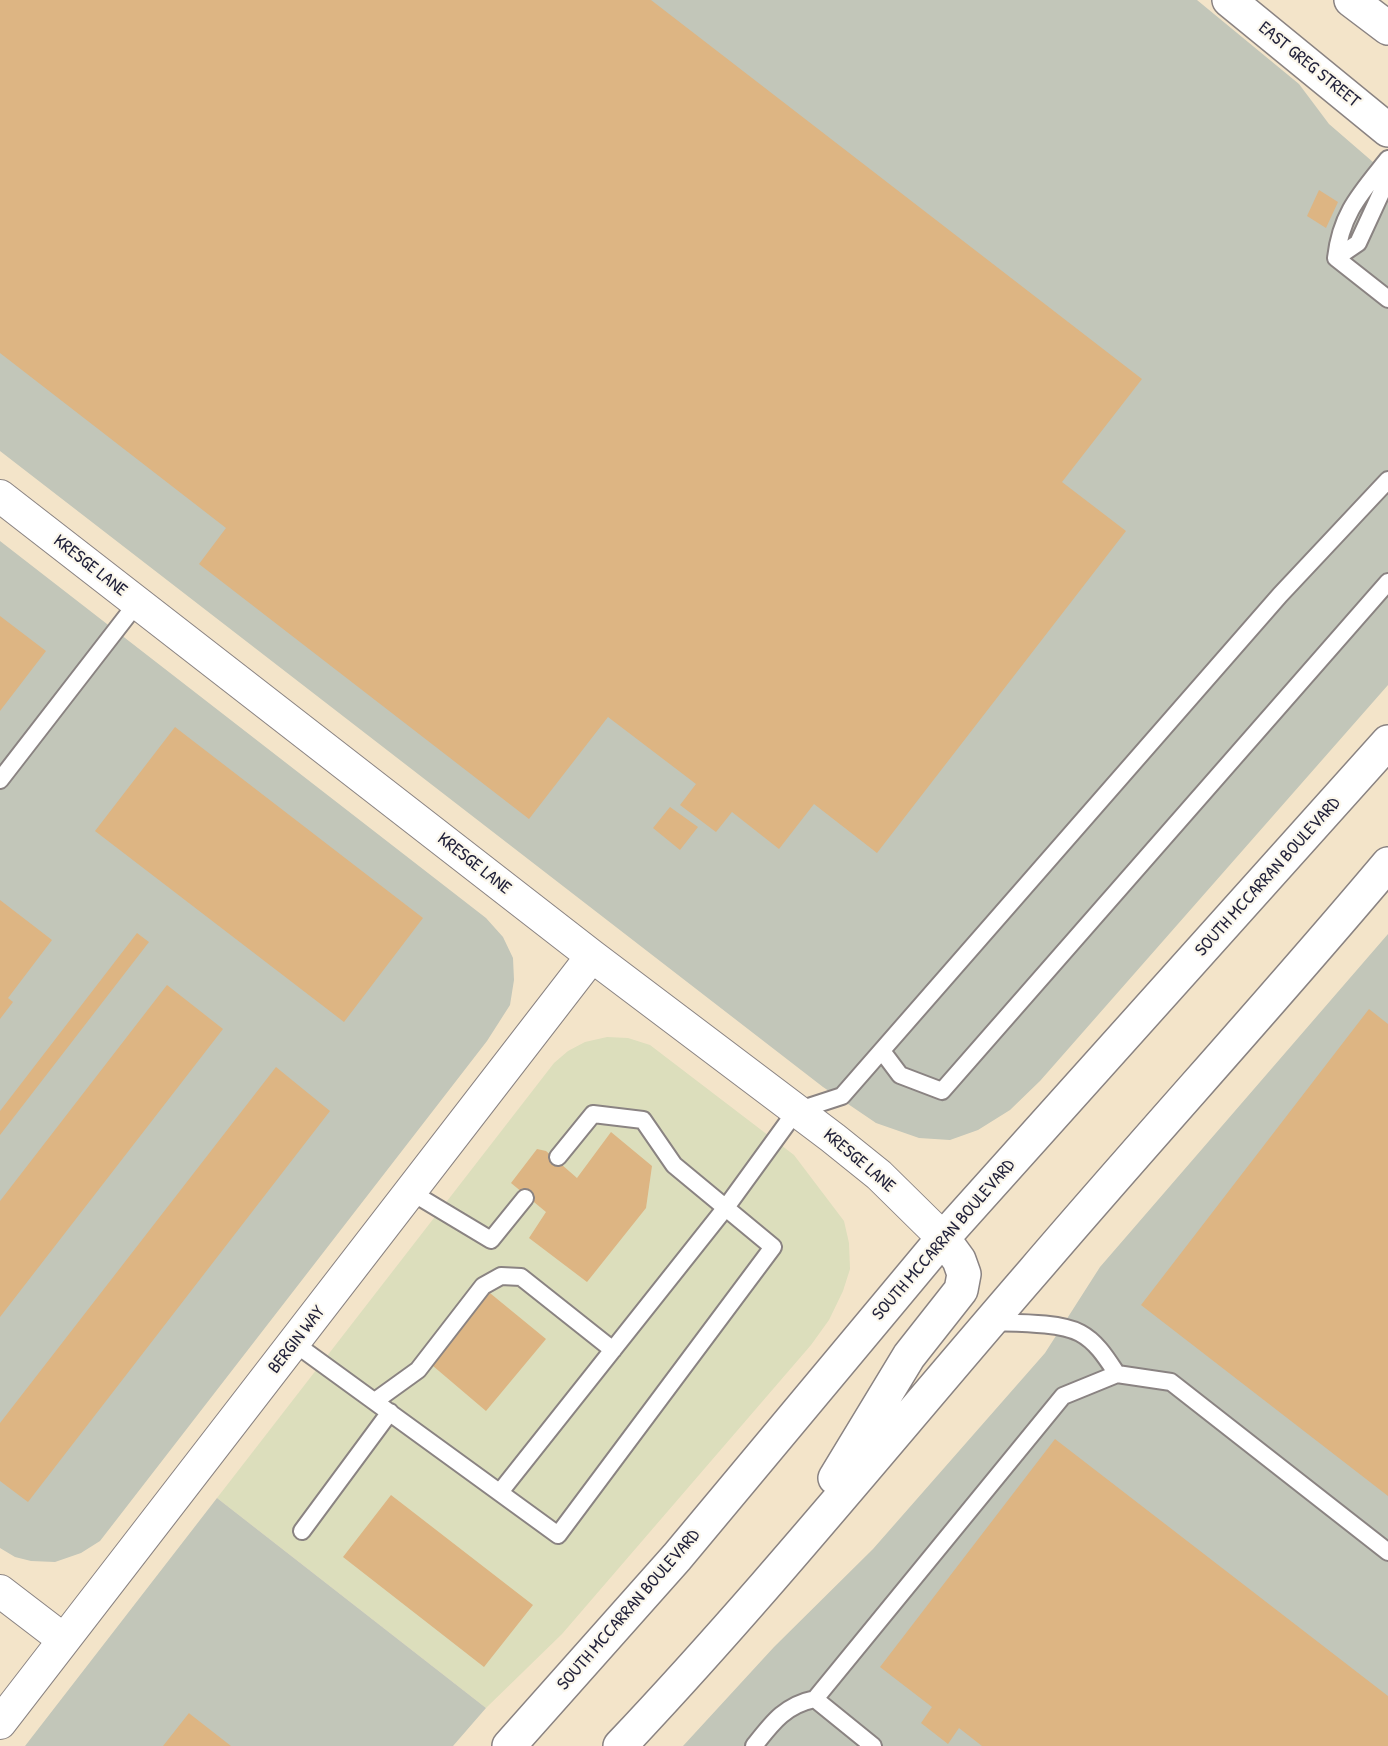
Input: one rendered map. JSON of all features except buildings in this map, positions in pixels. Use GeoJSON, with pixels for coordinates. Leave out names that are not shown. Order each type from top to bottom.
{"type":"FeatureCollection","features":[{"type":"Feature","properties":{"kind":"main road","name":"EAST GREG STREET"},"geometry":{"type":"LineString","coordinates":[[1229,0],[1388,130]]}},
{"type":"Feature","properties":{"kind":"main road"},"geometry":{"type":"LineString","coordinates":[[1351,0],[1388,28]]}},
{"type":"Feature","properties":{"kind":"main road","name":"SOUTH MCCARRAN BOULEVARD"},"geometry":{"type":"LineString","coordinates":[[509,1746],[677,1557],[943,1238],[1388,742]]}},
{"type":"Feature","properties":{"kind":"main road"},"geometry":{"type":"LineString","coordinates":[[620,1746],[686,1676],[1388,864]]}},
{"type":"Feature","properties":{"kind":"main road"},"geometry":{"type":"LineString","coordinates":[[783,1564],[909,1356],[961,1290],[964,1274],[959,1260],[943,1238]]}},
{"type":"Feature","properties":{"kind":"street","name":"KRESGE LANE"},"geometry":{"type":"LineString","coordinates":[[0,496],[592,956],[879,1175],[943,1238]]}},
{"type":"Feature","properties":{"kind":"street","name":"BERGIN WAY"},"geometry":{"type":"LineString","coordinates":[[0,1723],[592,956]]}},
{"type":"Feature","properties":{"kind":"street"},"geometry":{"type":"LineString","coordinates":[[0,1591],[64,1640]]}},
{"type":"Feature","properties":{"kind":"lane"},"geometry":{"type":"LineString","coordinates":[[1336,258],[1339,233],[1353,202],[1388,159]]}},
{"type":"Feature","properties":{"kind":"lane"},"geometry":{"type":"LineString","coordinates":[[1336,258],[1358,243],[1388,178]]}},
{"type":"Feature","properties":{"kind":"lane"},"geometry":{"type":"LineString","coordinates":[[1336,258],[1388,299]]}},
{"type":"Feature","properties":{"kind":"lane"},"geometry":{"type":"LineString","coordinates":[[500,1492],[727,1206],[796,1111],[842,1096],[1280,595],[1388,480]]}},
{"type":"Feature","properties":{"kind":"lane"},"geometry":{"type":"LineString","coordinates":[[882,1051],[900,1075],[942,1091],[1388,582]]}},
{"type":"Feature","properties":{"kind":"lane"},"geometry":{"type":"LineString","coordinates":[[0,780],[137,603]]}},
{"type":"Feature","properties":{"kind":"lane"},"geometry":{"type":"LineString","coordinates":[[294,1343],[558,1535],[773,1247],[727,1206],[674,1165],[643,1120],[593,1114],[558,1157]]}},
{"type":"Feature","properties":{"kind":"lane"},"geometry":{"type":"LineString","coordinates":[[411,1192],[491,1240],[525,1198]]}},
{"type":"Feature","properties":{"kind":"lane"},"geometry":{"type":"LineString","coordinates":[[375,1401],[418,1370],[483,1286],[501,1276],[521,1277],[613,1350]]}},
{"type":"Feature","properties":{"kind":"lane"},"geometry":{"type":"LineString","coordinates":[[990,1322],[1037,1324],[1079,1332],[1101,1350],[1117,1374]]}},
{"type":"Feature","properties":{"kind":"lane"},"geometry":{"type":"LineString","coordinates":[[754,1746],[774,1720],[797,1702],[814,1699],[1063,1396],[1117,1374],[1171,1382],[1388,1552]]}},
{"type":"Feature","properties":{"kind":"lane"},"geometry":{"type":"LineString","coordinates":[[302,1531],[390,1412]]}},
{"type":"Feature","properties":{"kind":"lane"},"geometry":{"type":"LineString","coordinates":[[814,1699],[873,1746]]}},
{"type":"Feature","properties":{"kind":"shaded area"},"geometry":{"type":"Polygon","coordinates":[[[0,0],[1197,0],[1299,84],[1329,124],[1388,175],[1388,685],[1040,1081],[1010,1110],[978,1130],[950,1140],[919,1138],[876,1123],[823,1087],[0,451],[0,0]]]}},
{"type":"Feature","properties":{"kind":"shaded area"},"geometry":{"type":"Polygon","coordinates":[[[0,541],[486,918],[503,937],[513,958],[514,980],[510,1005],[487,1041],[100,1541],[81,1553],[55,1562],[31,1561],[15,1557],[0,1548],[0,541]]]}},
{"type":"Feature","properties":{"kind":"shaded area"},"geometry":{"type":"Polygon","coordinates":[[[1388,934],[1388,1746],[683,1746],[774,1647],[873,1549],[1045,1353],[1100,1267],[1388,934]]]}},
{"type":"Feature","properties":{"kind":"shaded area"},"geometry":{"type":"Polygon","coordinates":[[[607,1037],[628,1038],[650,1045],[794,1155],[844,1221],[849,1243],[850,1269],[843,1291],[829,1320],[811,1345],[562,1634],[486,1708],[217,1498],[554,1063],[568,1051],[585,1042],[607,1037]]]}},
{"type":"Feature","properties":{"kind":"shaded area"},"geometry":{"type":"Polygon","coordinates":[[[217,1498],[486,1708],[453,1746],[25,1746],[217,1498]]]}}]}
